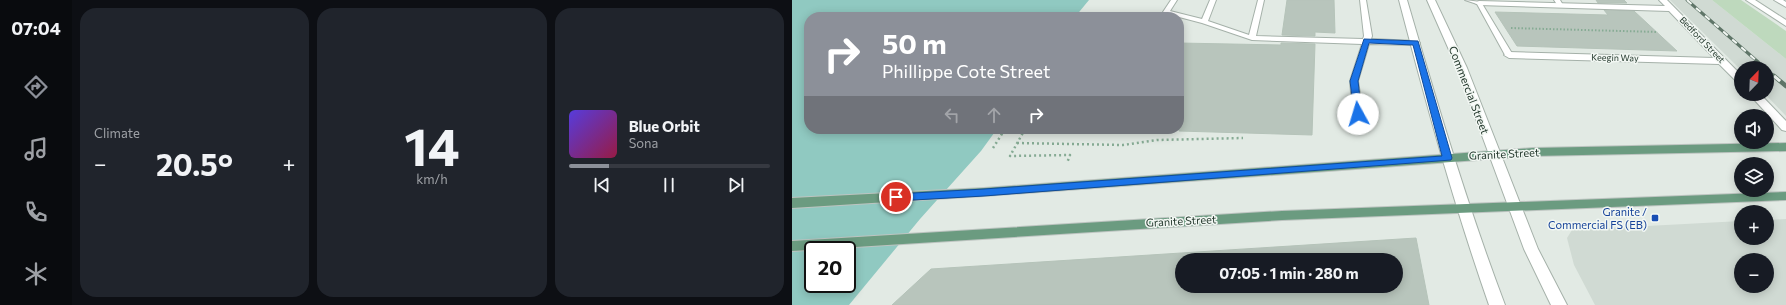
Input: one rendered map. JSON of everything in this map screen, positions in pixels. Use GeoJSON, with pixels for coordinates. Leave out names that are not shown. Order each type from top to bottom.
{"type":"FeatureCollection","features":[{"type":"Feature","properties":{"kind":"main road","name":"Granite Street"},"geometry":{"type":"LineString","coordinates":[[792,203],[984,192],[1494,154],[1786,147]]}},
{"type":"Feature","properties":{"kind":"main road","name":"Granite Street"},"geometry":{"type":"LineString","coordinates":[[792,246],[1084,226],[1463,206],[1576,204],[1786,196]]}},
{"type":"Feature","properties":{"kind":"street"},"geometry":{"type":"LineString","coordinates":[[1403,0],[1448,158],[1497,305]]}},
{"type":"Feature","properties":{"kind":"street","name":"Commercial Street"},"geometry":{"type":"LineString","coordinates":[[1431,0],[1462,68],[1531,249],[1559,305]]}},
{"type":"Feature","properties":{"kind":"street","name":"Bedford Street"},"geometry":{"type":"LineString","coordinates":[[1663,0],[1734,74]]}},
{"type":"Feature","properties":{"kind":"street"},"geometry":{"type":"LineString","coordinates":[[1750,0],[1786,24]]}},
{"type":"Feature","properties":{"kind":"street"},"geometry":{"type":"LineString","coordinates":[[1778,0],[1786,5]]}},
{"type":"Feature","properties":{"kind":"street"},"geometry":{"type":"LineString","coordinates":[[1479,3],[1558,3],[1672,9]]}},
{"type":"Feature","properties":{"kind":"street","name":"Keegin Way"},"geometry":{"type":"LineString","coordinates":[[1509,55],[1722,61]]}},
{"type":"Feature","properties":{"kind":"street"},"geometry":{"type":"LineString","coordinates":[[1761,101],[1786,128]]}},
{"type":"Feature","properties":{"kind":"lane"},"geometry":{"type":"LineString","coordinates":[[1166,12],[1174,0]]}},
{"type":"Feature","properties":{"kind":"lane"},"geometry":{"type":"LineString","coordinates":[[1204,22],[1213,0]]}},
{"type":"Feature","properties":{"kind":"lane"},"geometry":{"type":"LineString","coordinates":[[1252,38],[1261,0]]}},
{"type":"Feature","properties":{"kind":"lane"},"geometry":{"type":"LineString","coordinates":[[1358,114],[1354,81],[1368,36],[1363,0]]}},
{"type":"Feature","properties":{"kind":"lane"},"geometry":{"type":"LineString","coordinates":[[1468,0],[1479,3],[1509,55]]}},
{"type":"Feature","properties":{"kind":"lane"},"geometry":{"type":"LineString","coordinates":[[1184,17],[1252,38],[1416,43]]}},
{"type":"Feature","properties":{"kind":"path"},"geometry":{"type":"LineString","coordinates":[[1493,28],[1658,32]]}},
{"type":"Feature","properties":{"kind":"path"},"geometry":{"type":"LineString","coordinates":[[993,148],[1002,134]]}},
{"type":"Feature","properties":{"kind":"path"},"geometry":{"type":"LineString","coordinates":[[1022,134],[1010,156],[1070,155],[1067,163]]}},
{"type":"Feature","properties":{"kind":"path"},"geometry":{"type":"LineString","coordinates":[[1017,143],[1123,144],[1157,140],[1243,138]]}},
{"type":"Feature","properties":{"kind":"shaded area"},"geometry":{"type":"Polygon","coordinates":[[[1670,0],[1712,0],[1786,59],[1786,116],[1772,101],[1774,101],[1774,61],[1734,61],[1734,63],[1670,0]]]}},
{"type":"Feature","properties":{"kind":"shaded area"},"geometry":{"type":"Polygon","coordinates":[[[1786,219],[1786,305],[1595,305],[1574,265],[1567,238],[1572,230],[1734,221],[1734,245],[1774,245],[1774,220],[1786,219]]]}},
{"type":"Feature","properties":{"kind":"green space"},"geometry":{"type":"Polygon","coordinates":[[[1712,0],[1741,0],[1786,31],[1786,59],[1712,0]]]}},
{"type":"Feature","properties":{"kind":"water"},"geometry":{"type":"Polygon","coordinates":[[[792,0],[1089,0],[1079,12],[804,12],[804,134],[993,134],[981,151],[920,219],[849,305],[792,305],[792,0]]]}},
{"type":"Feature","properties":{"kind":"building"},"geometry":{"type":"Polygon","coordinates":[[[1287,0],[1334,0],[1335,33],[1315,32],[1315,36],[1282,35],[1287,0]]]}},
{"type":"Feature","properties":{"kind":"building"},"geometry":{"type":"Polygon","coordinates":[[[1596,0],[1624,0],[1627,3],[1598,3],[1596,0]]]}},
{"type":"Feature","properties":{"kind":"building"},"geometry":{"type":"Polygon","coordinates":[[[1604,10],[1634,11],[1677,51],[1517,46],[1495,12],[1608,15],[1604,10]]]}},
{"type":"Feature","properties":{"kind":"building"},"geometry":{"type":"Polygon","coordinates":[[[1184,43],[1281,45],[1281,43],[1315,44],[1312,135],[1184,131],[1184,43]]]}},
{"type":"Feature","properties":{"kind":"building"},"geometry":{"type":"Polygon","coordinates":[[[1416,238],[1429,305],[892,305],[931,269],[1175,253],[1175,293],[1403,293],[1403,253],[1181,253],[1416,238]]]}},
{"type":"Feature","properties":{"kind":"railway"},"geometry":{"type":"LineString","coordinates":[[1687,0],[1757,61]]}},
{"type":"Feature","properties":{"kind":"railway"},"geometry":{"type":"LineString","coordinates":[[1774,76],[1786,86]]}},
{"type":"Feature","properties":{"kind":"place","name":"Granite / Commercial FS (EB)"},"geometry":{"type":"Point","coordinates":[1655,218]}},
{"type":"Feature","properties":{"kind":"route"},"geometry":{"type":"LineString","coordinates":[[896,197],[984,192],[1404,160],[1448,158],[1416,43],[1366,41],[1354,81],[1358,114]]}}]}
